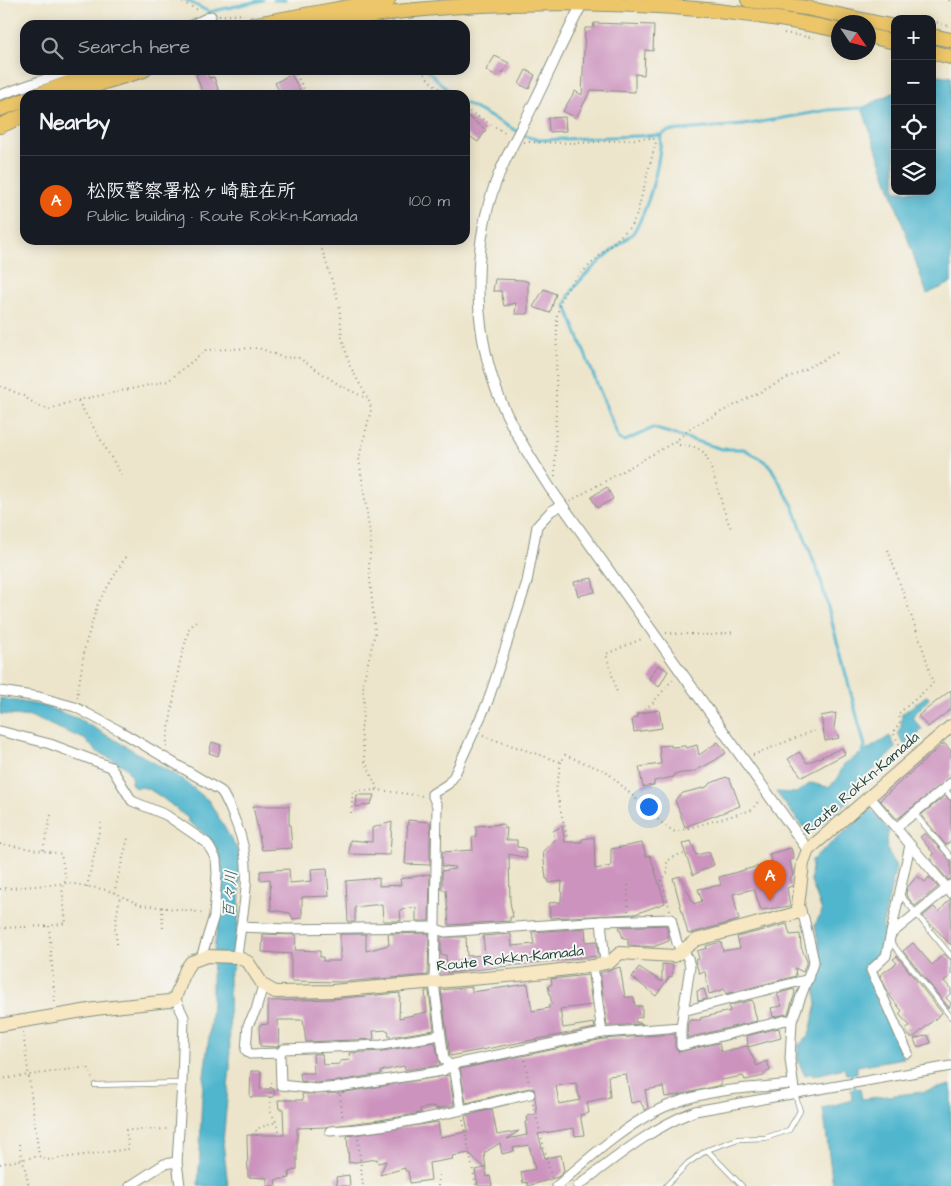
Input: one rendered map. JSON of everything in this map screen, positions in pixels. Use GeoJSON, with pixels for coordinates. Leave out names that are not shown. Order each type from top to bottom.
{"type":"FeatureCollection","features":[{"type":"Feature","properties":{"kind":"highway"},"geometry":{"type":"LineString","coordinates":[[748,0],[806,8],[891,26]]}},
{"type":"Feature","properties":{"kind":"highway"},"geometry":{"type":"LineString","coordinates":[[335,20],[386,4],[476,5],[583,1],[706,10],[831,29]]}},
{"type":"Feature","properties":{"kind":"highway"},"geometry":{"type":"LineString","coordinates":[[290,20],[369,10]]}},
{"type":"Feature","properties":{"kind":"highway"},"geometry":{"type":"LineString","coordinates":[[936,37],[951,40]]}},
{"type":"Feature","properties":{"kind":"highway"},"geometry":{"type":"LineString","coordinates":[[876,38],[891,41]]}},
{"type":"Feature","properties":{"kind":"highway"},"geometry":{"type":"LineString","coordinates":[[936,53],[951,57]]}},
{"type":"Feature","properties":{"kind":"highway"},"geometry":{"type":"LineString","coordinates":[[50,90],[89,75]]}},
{"type":"Feature","properties":{"kind":"highway"},"geometry":{"type":"LineString","coordinates":[[85,90],[127,75]]}},
{"type":"Feature","properties":{"kind":"highway"},"geometry":{"type":"LineString","coordinates":[[0,109],[20,102]]}},
{"type":"Feature","properties":{"kind":"highway"},"geometry":{"type":"LineString","coordinates":[[0,126],[20,117]]}},
{"type":"Feature","properties":{"kind":"main road","name":"Route Rokkn-Kamada"},"geometry":{"type":"LineString","coordinates":[[263,986],[275,992],[332,991],[434,983],[599,964],[620,953],[675,956],[696,940],[800,912],[798,906],[802,863],[812,847],[951,726]]}},
{"type":"Feature","properties":{"kind":"main road"},"geometry":{"type":"LineString","coordinates":[[0,1025],[95,1009],[169,1001],[175,998],[186,969],[191,962],[204,957],[237,957],[248,962],[263,986]]}},
{"type":"Feature","properties":{"kind":"street"},"geometry":{"type":"LineString","coordinates":[[583,1],[499,174],[485,222],[479,265],[479,305],[483,340],[496,389],[515,432],[550,488],[764,790],[812,847]]}},
{"type":"Feature","properties":{"kind":"street"},"geometry":{"type":"LineString","coordinates":[[202,20],[211,16]]}},
{"type":"Feature","properties":{"kind":"street"},"geometry":{"type":"LineString","coordinates":[[0,95],[57,75]]}},
{"type":"Feature","properties":{"kind":"street"},"geometry":{"type":"LineString","coordinates":[[461,1109],[455,1072],[444,1059],[434,983],[433,936],[436,930],[436,806],[432,794],[448,784],[454,776],[488,701],[528,582],[537,526],[551,511],[562,505]]}},
{"type":"Feature","properties":{"kind":"street"},"geometry":{"type":"LineString","coordinates":[[0,692],[39,697],[75,707],[120,731],[221,791],[230,804],[246,856],[244,916],[237,957]]}},
{"type":"Feature","properties":{"kind":"street"},"geometry":{"type":"LineString","coordinates":[[0,731],[50,744],[111,767],[132,801],[166,815],[207,843],[216,859],[214,916],[204,957]]}},
{"type":"Feature","properties":{"kind":"street"},"geometry":{"type":"LineString","coordinates":[[896,828],[948,786]]}},
{"type":"Feature","properties":{"kind":"street"},"geometry":{"type":"LineString","coordinates":[[866,800],[896,828],[950,889],[916,914],[890,937]]}},
{"type":"Feature","properties":{"kind":"street"},"geometry":{"type":"LineString","coordinates":[[908,1053],[871,970],[886,956],[910,845]]}},
{"type":"Feature","properties":{"kind":"street"},"geometry":{"type":"LineString","coordinates":[[794,1088],[790,1059],[792,1021],[809,979],[814,961],[804,918],[800,912]]}},
{"type":"Feature","properties":{"kind":"street"},"geometry":{"type":"LineString","coordinates":[[241,927],[286,929],[430,927],[445,932],[601,921],[671,919],[677,943],[684,951],[690,967],[680,1027],[681,1046],[786,1020],[792,1021]]}},
{"type":"Feature","properties":{"kind":"street"},"geometry":{"type":"LineString","coordinates":[[601,921],[599,964],[602,1033]]}},
{"type":"Feature","properties":{"kind":"street"},"geometry":{"type":"LineString","coordinates":[[683,1010],[809,979]]}},
{"type":"Feature","properties":{"kind":"street"},"geometry":{"type":"LineString","coordinates":[[263,986],[256,1010],[248,1025],[246,1050],[250,1054],[280,1053],[284,1049],[382,1045],[440,1035]]}},
{"type":"Feature","properties":{"kind":"street"},"geometry":{"type":"LineString","coordinates":[[175,998],[184,1017],[177,1166],[180,1186]]}},
{"type":"Feature","properties":{"kind":"street"},"geometry":{"type":"LineString","coordinates":[[280,1053],[281,1085],[316,1089],[414,1077],[442,1071],[450,1066],[523,1047],[602,1033],[680,1027]]}},
{"type":"Feature","properties":{"kind":"street"},"geometry":{"type":"LineString","coordinates":[[555,1186],[634,1125],[670,1104],[710,1093],[844,1085],[951,1066]]}},
{"type":"Feature","properties":{"kind":"street"},"geometry":{"type":"LineString","coordinates":[[578,1186],[650,1133],[671,1120],[695,1111],[794,1088]]}},
{"type":"Feature","properties":{"kind":"street"},"geometry":{"type":"LineString","coordinates":[[330,1131],[357,1130],[437,1117],[461,1109],[530,1094]]}},
{"type":"Feature","properties":{"kind":"street"},"geometry":{"type":"LineString","coordinates":[[130,1186],[164,1164],[177,1166]]}},
{"type":"Feature","properties":{"kind":"lane"},"geometry":{"type":"LineString","coordinates":[[948,786],[951,797]]}},
{"type":"Feature","properties":{"kind":"lane"},"geometry":{"type":"LineString","coordinates":[[914,813],[951,857]]}},
{"type":"Feature","properties":{"kind":"lane"},"geometry":{"type":"LineString","coordinates":[[899,893],[951,956]]}},
{"type":"Feature","properties":{"kind":"lane"},"geometry":{"type":"LineString","coordinates":[[890,937],[951,1017]]}},
{"type":"Feature","properties":{"kind":"lane"},"geometry":{"type":"LineString","coordinates":[[95,1085],[182,1084]]}},
{"type":"Feature","properties":{"kind":"lane"},"geometry":{"type":"LineString","coordinates":[[666,1186],[688,1163],[707,1150],[738,1139],[765,1138],[789,1130],[800,1110],[794,1088]]}},
{"type":"Feature","properties":{"kind":"lane"},"geometry":{"type":"LineString","coordinates":[[707,1150],[742,1186]]}},
{"type":"Feature","properties":{"kind":"path"},"geometry":{"type":"LineString","coordinates":[[936,22],[951,27]]}},
{"type":"Feature","properties":{"kind":"path"},"geometry":{"type":"LineString","coordinates":[[778,31],[802,38],[820,38]]}},
{"type":"Feature","properties":{"kind":"path"},"geometry":{"type":"LineString","coordinates":[[297,75],[304,90]]}},
{"type":"Feature","properties":{"kind":"path"},"geometry":{"type":"LineString","coordinates":[[425,75],[441,90]]}},
{"type":"Feature","properties":{"kind":"path"},"geometry":{"type":"LineString","coordinates":[[470,112],[523,142],[540,144],[653,138],[656,142],[641,202],[630,227],[573,281],[563,295],[557,315],[555,482],[550,488]]}},
{"type":"Feature","properties":{"kind":"path"},"geometry":{"type":"LineString","coordinates":[[321,245],[339,303],[342,338],[350,366],[370,410],[359,458],[371,542],[369,567],[375,633],[363,683],[364,705],[361,732],[365,761],[378,790]]}},
{"type":"Feature","properties":{"kind":"path"},"geometry":{"type":"LineString","coordinates":[[0,386],[22,395],[44,408],[50,409],[168,381],[206,350],[262,348],[281,357],[299,358],[341,386],[366,398]]}},
{"type":"Feature","properties":{"kind":"path"},"geometry":{"type":"LineString","coordinates":[[562,505],[677,440],[687,431],[838,352]]}},
{"type":"Feature","properties":{"kind":"path"},"geometry":{"type":"LineString","coordinates":[[78,401],[122,476]]}},
{"type":"Feature","properties":{"kind":"path"},"geometry":{"type":"LineString","coordinates":[[677,440],[680,445],[692,446],[703,452],[710,465],[723,513],[731,528]]}},
{"type":"Feature","properties":{"kind":"path"},"geometry":{"type":"LineString","coordinates":[[888,550],[925,655],[933,684],[899,713],[900,723],[893,732],[902,750],[893,767],[896,772]]}},
{"type":"Feature","properties":{"kind":"path"},"geometry":{"type":"LineString","coordinates":[[75,707],[85,646],[98,603],[126,556]]}},
{"type":"Feature","properties":{"kind":"path"},"geometry":{"type":"LineString","coordinates":[[167,760],[169,756],[165,745],[179,666],[189,629],[197,620]]}},
{"type":"Feature","properties":{"kind":"path"},"geometry":{"type":"LineString","coordinates":[[644,708],[651,705],[680,672]]}},
{"type":"Feature","properties":{"kind":"path"},"geometry":{"type":"LineString","coordinates":[[742,759],[818,729]]}},
{"type":"Feature","properties":{"kind":"path"},"geometry":{"type":"LineString","coordinates":[[473,733],[561,762]]}},
{"type":"Feature","properties":{"kind":"path"},"geometry":{"type":"LineString","coordinates":[[567,838],[556,790],[561,762],[565,755],[607,772],[664,825],[675,832],[752,810],[764,790]]}},
{"type":"Feature","properties":{"kind":"path"},"geometry":{"type":"LineString","coordinates":[[351,813],[353,791],[378,790],[425,796],[432,794]]}},
{"type":"Feature","properties":{"kind":"path"},"geometry":{"type":"LineString","coordinates":[[42,850],[52,811]]}},
{"type":"Feature","properties":{"kind":"path"},"geometry":{"type":"LineString","coordinates":[[87,886],[101,824]]}},
{"type":"Feature","properties":{"kind":"path"},"geometry":{"type":"LineString","coordinates":[[114,893],[128,838]]}},
{"type":"Feature","properties":{"kind":"path"},"geometry":{"type":"LineString","coordinates":[[0,844],[61,854],[66,880],[62,887],[66,922],[49,926],[0,928]]}},
{"type":"Feature","properties":{"kind":"path"},"geometry":{"type":"LineString","coordinates":[[671,919],[661,880],[667,873],[667,861],[680,854],[690,855]]}},
{"type":"Feature","properties":{"kind":"path"},"geometry":{"type":"LineString","coordinates":[[0,889],[64,883],[107,890],[141,905],[192,910],[214,916]]}},
{"type":"Feature","properties":{"kind":"path"},"geometry":{"type":"LineString","coordinates":[[628,884],[628,921]]}},
{"type":"Feature","properties":{"kind":"path"},"geometry":{"type":"LineString","coordinates":[[117,944],[115,927],[120,896]]}},
{"type":"Feature","properties":{"kind":"path"},"geometry":{"type":"LineString","coordinates":[[162,907],[163,930]]}},
{"type":"Feature","properties":{"kind":"path"},"geometry":{"type":"LineString","coordinates":[[49,926],[56,1016]]}},
{"type":"Feature","properties":{"kind":"path"},"geometry":{"type":"LineString","coordinates":[[22,1022],[27,1075],[39,1156]]}},
{"type":"Feature","properties":{"kind":"path"},"geometry":{"type":"LineString","coordinates":[[523,1047],[530,1094],[555,1186]]}},
{"type":"Feature","properties":{"kind":"path"},"geometry":{"type":"LineString","coordinates":[[0,1079],[88,1067],[95,1085]]}},
{"type":"Feature","properties":{"kind":"path"},"geometry":{"type":"LineString","coordinates":[[271,1081],[270,1111],[276,1122],[279,1135]]}},
{"type":"Feature","properties":{"kind":"path"},"geometry":{"type":"LineString","coordinates":[[339,1087],[344,1130]]}},
{"type":"Feature","properties":{"kind":"path"},"geometry":{"type":"LineString","coordinates":[[461,1109],[476,1186]]}},
{"type":"Feature","properties":{"kind":"path"},"geometry":{"type":"LineString","coordinates":[[257,1136],[256,1128],[276,1122]]}},
{"type":"Feature","properties":{"kind":"path"},"geometry":{"type":"LineString","coordinates":[[0,1164],[39,1156],[47,1160],[129,1149],[126,1130],[180,1129]]}},
{"type":"Feature","properties":{"kind":"path"},"geometry":{"type":"LineString","coordinates":[[357,1130],[364,1186]]}},
{"type":"Feature","properties":{"kind":"path"},"geometry":{"type":"LineString","coordinates":[[19,1144],[29,1186]]}},
{"type":"Feature","properties":{"kind":"path"},"geometry":{"type":"LineString","coordinates":[[438,1186],[439,1173]]}},
{"type":"Feature","properties":{"kind":"water"},"geometry":{"type":"Polygon","coordinates":[[[936,75],[951,77],[951,283],[927,294],[892,195],[936,195],[936,75]]]}},
{"type":"Feature","properties":{"kind":"water"},"geometry":{"type":"Polygon","coordinates":[[[891,94],[891,191],[862,108],[891,94]]]}},
{"type":"Feature","properties":{"kind":"water"},"geometry":{"type":"Polygon","coordinates":[[[926,696],[930,698],[912,717],[922,729],[909,747],[905,746],[898,733],[901,727],[902,714],[926,696]]]}},
{"type":"Feature","properties":{"kind":"water","name":"百々川"},"geometry":{"type":"Polygon","coordinates":[[[0,698],[44,706],[79,719],[182,779],[209,801],[241,856],[239,915],[233,968],[229,976],[230,1067],[223,1142],[228,1186],[199,1186],[198,1183],[202,1096],[212,1009],[213,959],[222,886],[221,861],[217,848],[209,838],[188,821],[188,818],[162,797],[147,789],[135,788],[131,783],[132,776],[124,766],[96,751],[84,739],[32,717],[0,714],[0,698]]]}},
{"type":"Feature","properties":{"kind":"water"},"geometry":{"type":"Polygon","coordinates":[[[890,736],[896,748],[849,795],[848,802],[812,830],[802,826],[776,792],[796,793],[811,783],[828,787],[837,780],[844,764],[890,736]]]}},
{"type":"Feature","properties":{"kind":"water"},"geometry":{"type":"Polygon","coordinates":[[[871,809],[889,830],[888,849],[896,866],[882,928],[886,929],[880,952],[864,971],[904,1058],[857,1066],[857,1073],[847,1074],[844,1068],[813,1076],[811,1073],[805,1076],[798,1061],[798,1046],[809,1035],[817,1004],[814,983],[822,962],[815,925],[822,911],[811,881],[812,860],[871,809]]]}},
{"type":"Feature","properties":{"kind":"water"},"geometry":{"type":"Polygon","coordinates":[[[951,1085],[951,1186],[833,1186],[823,1108],[852,1100],[851,1090],[860,1088],[862,1099],[922,1092],[951,1085]]]}},
{"type":"Feature","properties":{"kind":"building"},"geometry":{"type":"Polygon","coordinates":[[[594,23],[654,25],[653,51],[645,50],[644,75],[635,74],[635,92],[591,90],[576,118],[563,111],[575,91],[582,95],[585,28],[593,28],[594,23]]]}},
{"type":"Feature","properties":{"kind":"building"},"geometry":{"type":"Polygon","coordinates":[[[495,56],[509,63],[503,73],[500,71],[496,77],[486,70],[495,56]]]}},
{"type":"Feature","properties":{"kind":"building"},"geometry":{"type":"Polygon","coordinates":[[[526,70],[535,75],[529,89],[519,84],[526,70]]]}},
{"type":"Feature","properties":{"kind":"building"},"geometry":{"type":"Polygon","coordinates":[[[196,75],[208,75],[209,78],[214,77],[218,90],[201,90],[196,75]]]}},
{"type":"Feature","properties":{"kind":"building"},"geometry":{"type":"Polygon","coordinates":[[[292,75],[300,90],[278,90],[275,83],[292,75]]]}},
{"type":"Feature","properties":{"kind":"building"},"geometry":{"type":"Polygon","coordinates":[[[565,117],[566,131],[549,132],[548,118],[565,117]]]}},
{"type":"Feature","properties":{"kind":"building"},"geometry":{"type":"Polygon","coordinates":[[[470,118],[486,130],[478,142],[470,136],[470,118]]]}},
{"type":"Feature","properties":{"kind":"building"},"geometry":{"type":"Polygon","coordinates":[[[495,279],[523,280],[528,282],[528,314],[515,314],[516,303],[504,306],[501,291],[493,291],[495,279]]]}},
{"type":"Feature","properties":{"kind":"building"},"geometry":{"type":"Polygon","coordinates":[[[544,289],[556,294],[550,313],[533,307],[544,289]]]}},
{"type":"Feature","properties":{"kind":"building"},"geometry":{"type":"Polygon","coordinates":[[[607,487],[613,499],[597,508],[591,497],[607,487]]]}},
{"type":"Feature","properties":{"kind":"building"},"geometry":{"type":"Polygon","coordinates":[[[592,578],[595,592],[578,596],[574,582],[592,578]]]}},
{"type":"Feature","properties":{"kind":"building"},"geometry":{"type":"Polygon","coordinates":[[[658,665],[668,671],[659,687],[649,679],[658,665]]]}},
{"type":"Feature","properties":{"kind":"building"},"geometry":{"type":"Polygon","coordinates":[[[951,690],[951,709],[928,727],[918,716],[951,690]]]}},
{"type":"Feature","properties":{"kind":"building"},"geometry":{"type":"Polygon","coordinates":[[[659,710],[662,728],[634,732],[632,719],[638,717],[637,714],[659,710]]]}},
{"type":"Feature","properties":{"kind":"building"},"geometry":{"type":"Polygon","coordinates":[[[836,713],[834,728],[839,738],[825,741],[821,716],[836,713]]]}},
{"type":"Feature","properties":{"kind":"building"},"geometry":{"type":"Polygon","coordinates":[[[212,742],[221,745],[218,756],[209,753],[212,742]]]}},
{"type":"Feature","properties":{"kind":"building"},"geometry":{"type":"Polygon","coordinates":[[[718,742],[726,753],[714,761],[693,772],[674,774],[674,777],[654,781],[654,785],[643,787],[639,767],[661,764],[659,746],[685,746],[686,748],[697,745],[699,755],[718,742]]]}},
{"type":"Feature","properties":{"kind":"building"},"geometry":{"type":"Polygon","coordinates":[[[944,743],[951,751],[951,777],[897,819],[880,800],[944,743]]]}},
{"type":"Feature","properties":{"kind":"building"},"geometry":{"type":"Polygon","coordinates":[[[842,748],[845,754],[802,777],[788,759],[799,752],[807,763],[842,748]]]}},
{"type":"Feature","properties":{"kind":"building"},"geometry":{"type":"Polygon","coordinates":[[[726,777],[730,779],[740,806],[685,827],[675,800],[683,793],[707,787],[709,784],[726,777]]]}},
{"type":"Feature","properties":{"kind":"building"},"geometry":{"type":"Polygon","coordinates":[[[357,795],[374,795],[371,804],[356,807],[357,795]]]}},
{"type":"Feature","properties":{"kind":"building"},"geometry":{"type":"Polygon","coordinates":[[[945,796],[951,801],[951,841],[946,845],[921,815],[945,796]]]}},
{"type":"Feature","properties":{"kind":"building"},"geometry":{"type":"Polygon","coordinates":[[[253,806],[289,806],[292,848],[262,850],[253,806]]]}},
{"type":"Feature","properties":{"kind":"building"},"geometry":{"type":"Polygon","coordinates":[[[408,820],[430,822],[430,865],[405,864],[408,820]]]}},
{"type":"Feature","properties":{"kind":"building"},"geometry":{"type":"Polygon","coordinates":[[[392,822],[390,855],[349,854],[350,840],[372,842],[372,828],[392,822]]]}},
{"type":"Feature","properties":{"kind":"building"},"geometry":{"type":"Polygon","coordinates":[[[504,824],[504,828],[507,828],[506,840],[517,840],[517,847],[525,848],[527,858],[509,854],[510,902],[513,917],[510,917],[510,921],[449,925],[446,890],[442,890],[442,871],[455,869],[455,867],[442,866],[442,852],[473,850],[472,838],[476,836],[476,826],[504,824]]]}},
{"type":"Feature","properties":{"kind":"building"},"geometry":{"type":"Polygon","coordinates":[[[562,826],[565,842],[582,842],[582,839],[594,837],[595,869],[611,866],[611,849],[642,843],[646,856],[650,855],[665,903],[635,914],[550,918],[549,903],[561,902],[562,881],[549,883],[548,879],[546,879],[543,851],[555,840],[553,831],[562,826]]]}},
{"type":"Feature","properties":{"kind":"building"},"geometry":{"type":"Polygon","coordinates":[[[925,833],[951,861],[951,879],[948,880],[930,858],[934,854],[920,837],[925,833]]]}},
{"type":"Feature","properties":{"kind":"building"},"geometry":{"type":"Polygon","coordinates":[[[691,841],[696,855],[709,852],[714,865],[693,875],[682,844],[691,841]]]}},
{"type":"Feature","properties":{"kind":"building"},"geometry":{"type":"Polygon","coordinates":[[[791,848],[794,859],[790,860],[793,876],[790,878],[792,886],[787,888],[790,906],[761,910],[754,889],[733,894],[739,920],[688,934],[673,878],[680,876],[694,904],[702,901],[698,889],[721,885],[719,877],[755,867],[773,866],[769,854],[791,848]]]}},
{"type":"Feature","properties":{"kind":"building"},"geometry":{"type":"Polygon","coordinates":[[[327,868],[329,896],[302,897],[302,918],[293,919],[290,913],[271,910],[270,879],[260,880],[260,871],[289,869],[290,883],[312,881],[311,869],[327,868]]]}},
{"type":"Feature","properties":{"kind":"building"},"geometry":{"type":"Polygon","coordinates":[[[430,874],[429,921],[416,921],[416,907],[400,910],[401,921],[383,921],[382,904],[355,907],[355,922],[348,922],[346,881],[379,878],[379,886],[401,885],[400,879],[430,874]]]}},
{"type":"Feature","properties":{"kind":"building"},"geometry":{"type":"Polygon","coordinates":[[[917,876],[925,882],[929,877],[938,887],[915,906],[906,895],[907,888],[917,876]]]}},
{"type":"Feature","properties":{"kind":"building"},"geometry":{"type":"Polygon","coordinates":[[[950,899],[951,945],[923,916],[934,907],[939,912],[950,899]]]}},
{"type":"Feature","properties":{"kind":"building"},"geometry":{"type":"Polygon","coordinates":[[[787,924],[790,935],[800,934],[801,947],[807,961],[803,972],[795,968],[796,976],[726,994],[725,989],[709,994],[705,972],[699,973],[695,960],[699,959],[697,951],[707,948],[706,946],[721,942],[723,951],[740,948],[737,937],[787,924]]]}},
{"type":"Feature","properties":{"kind":"building"},"geometry":{"type":"Polygon","coordinates":[[[666,925],[669,941],[653,947],[628,945],[628,938],[623,938],[619,927],[666,925]]]}},
{"type":"Feature","properties":{"kind":"building"},"geometry":{"type":"Polygon","coordinates":[[[585,928],[586,942],[597,941],[598,956],[447,973],[446,955],[441,955],[441,937],[466,937],[467,956],[485,955],[483,936],[511,934],[512,946],[534,944],[532,932],[585,928]]]}},
{"type":"Feature","properties":{"kind":"building"},"geometry":{"type":"Polygon","coordinates":[[[429,933],[428,975],[341,982],[291,981],[291,954],[262,952],[263,934],[296,935],[295,950],[320,951],[320,957],[323,957],[323,961],[340,961],[340,934],[366,934],[366,951],[389,945],[388,934],[429,933]]]}},
{"type":"Feature","properties":{"kind":"building"},"geometry":{"type":"Polygon","coordinates":[[[913,943],[932,965],[944,954],[951,960],[951,975],[944,981],[951,989],[951,993],[946,998],[951,1003],[949,1008],[903,951],[913,943]]]}},
{"type":"Feature","properties":{"kind":"building"},"geometry":{"type":"Polygon","coordinates":[[[897,956],[942,1013],[914,1037],[910,1037],[905,1029],[910,1026],[899,1014],[902,1011],[890,996],[880,975],[897,963],[893,959],[897,956]]]}},
{"type":"Feature","properties":{"kind":"building"},"geometry":{"type":"Polygon","coordinates":[[[662,964],[673,965],[672,977],[670,976],[656,996],[632,977],[639,967],[662,982],[662,964]]]}},
{"type":"Feature","properties":{"kind":"building"},"geometry":{"type":"Polygon","coordinates":[[[620,967],[625,997],[634,997],[635,1006],[642,1006],[642,1017],[635,1018],[636,1022],[643,1024],[607,1026],[600,973],[620,967]]]}},
{"type":"Feature","properties":{"kind":"building"},"geometry":{"type":"Polygon","coordinates":[[[588,975],[592,1005],[560,1009],[563,1028],[594,1023],[595,1028],[450,1056],[441,990],[472,987],[472,992],[528,984],[532,1011],[549,1008],[549,1004],[552,1004],[548,986],[552,984],[551,979],[588,975]]]}},
{"type":"Feature","properties":{"kind":"building"},"geometry":{"type":"Polygon","coordinates":[[[704,989],[707,999],[698,1001],[697,991],[704,989]]]}},
{"type":"Feature","properties":{"kind":"building"},"geometry":{"type":"Polygon","coordinates":[[[794,989],[795,993],[788,1014],[773,1017],[771,1008],[782,1006],[777,994],[794,989]]]}},
{"type":"Feature","properties":{"kind":"building"},"geometry":{"type":"Polygon","coordinates":[[[425,991],[429,991],[434,1030],[389,1037],[388,1030],[373,1031],[374,1039],[306,1042],[303,1020],[278,1020],[279,1045],[277,1047],[260,1046],[259,1025],[268,1024],[268,1001],[333,999],[400,993],[399,1018],[427,1012],[425,991]]]}},
{"type":"Feature","properties":{"kind":"building"},"geometry":{"type":"Polygon","coordinates":[[[752,1000],[757,1021],[687,1038],[690,1020],[701,1020],[700,1018],[730,1011],[729,1006],[752,1000]]]}},
{"type":"Feature","properties":{"kind":"building"},"geometry":{"type":"Polygon","coordinates":[[[779,1028],[781,1038],[748,1047],[747,1036],[779,1028]]]}},
{"type":"Feature","properties":{"kind":"building"},"geometry":{"type":"Polygon","coordinates":[[[675,1034],[675,1047],[678,1052],[719,1043],[721,1052],[747,1046],[757,1066],[767,1061],[770,1071],[764,1073],[764,1076],[745,1080],[743,1076],[721,1080],[721,1085],[679,1095],[665,1097],[663,1087],[645,1090],[648,1108],[645,1110],[640,1101],[631,1103],[626,1074],[608,1076],[610,1097],[587,1102],[589,1113],[580,1115],[584,1135],[575,1136],[574,1128],[538,1134],[545,1158],[561,1155],[564,1171],[558,1177],[528,1186],[527,1182],[523,1183],[521,1172],[535,1169],[529,1145],[513,1148],[514,1151],[502,1154],[500,1143],[484,1153],[487,1177],[490,1176],[492,1186],[478,1186],[475,1170],[485,1168],[469,1153],[452,1156],[453,1159],[429,1163],[431,1180],[410,1183],[408,1171],[405,1171],[405,1168],[380,1175],[386,1161],[378,1163],[377,1159],[349,1163],[347,1136],[438,1122],[440,1137],[468,1131],[465,1116],[492,1109],[497,1135],[519,1131],[507,1139],[527,1135],[525,1122],[528,1121],[527,1116],[537,1114],[534,1089],[529,1088],[466,1103],[460,1069],[603,1039],[675,1034]],[[576,1083],[556,1086],[559,1104],[580,1100],[576,1083]]]}},
{"type":"Feature","properties":{"kind":"building"},"geometry":{"type":"Polygon","coordinates":[[[928,1035],[931,1043],[917,1047],[914,1039],[928,1035]]]}},
{"type":"Feature","properties":{"kind":"building"},"geometry":{"type":"Polygon","coordinates":[[[435,1042],[440,1065],[405,1070],[404,1066],[381,1071],[381,1074],[338,1081],[316,1083],[301,1081],[300,1073],[314,1073],[313,1054],[322,1054],[323,1065],[340,1064],[340,1061],[350,1060],[349,1053],[383,1051],[435,1042]]]}},
{"type":"Feature","properties":{"kind":"building"},"geometry":{"type":"Polygon","coordinates":[[[251,1071],[261,1071],[260,1089],[274,1089],[274,1097],[250,1097],[251,1071]]]}},
{"type":"Feature","properties":{"kind":"building"},"geometry":{"type":"Polygon","coordinates":[[[449,1075],[454,1105],[436,1109],[435,1106],[420,1109],[421,1113],[380,1120],[325,1127],[297,1128],[297,1169],[289,1172],[290,1178],[275,1180],[276,1186],[267,1186],[267,1178],[248,1177],[247,1135],[284,1135],[283,1109],[279,1109],[278,1100],[303,1100],[302,1094],[340,1093],[449,1075]]]}},
{"type":"Feature","properties":{"kind":"building"},"geometry":{"type":"Polygon","coordinates":[[[349,1175],[350,1186],[337,1186],[336,1177],[349,1175]]]}},
{"type":"Feature","properties":{"kind":"waterway"},"geometry":{"type":"LineString","coordinates":[[186,0],[209,12],[263,0]]}},
{"type":"Feature","properties":{"kind":"waterway"},"geometry":{"type":"LineString","coordinates":[[274,0],[285,0]]}},
{"type":"Feature","properties":{"kind":"waterway"},"geometry":{"type":"LineString","coordinates":[[432,75],[448,90]]}},
{"type":"Feature","properties":{"kind":"waterway"},"geometry":{"type":"LineString","coordinates":[[470,106],[528,137],[541,140],[661,135],[668,131],[744,125],[828,110],[862,108]]}},
{"type":"Feature","properties":{"kind":"waterway"},"geometry":{"type":"LineString","coordinates":[[661,135],[653,186],[639,223],[633,233],[605,257],[575,287],[566,306],[619,439],[625,441],[653,428],[722,449],[744,449],[769,464],[793,506],[821,581],[865,746],[862,754]]}},
{"type":"Feature","properties":{"kind":"waterway"},"geometry":{"type":"LineString","coordinates":[[850,1070],[856,1093]]}},
{"type":"Feature","properties":{"kind":"place","name":"松阪警察署松ヶ崎駐在所"},"geometry":{"type":"Point","coordinates":[770,901]}}]}
